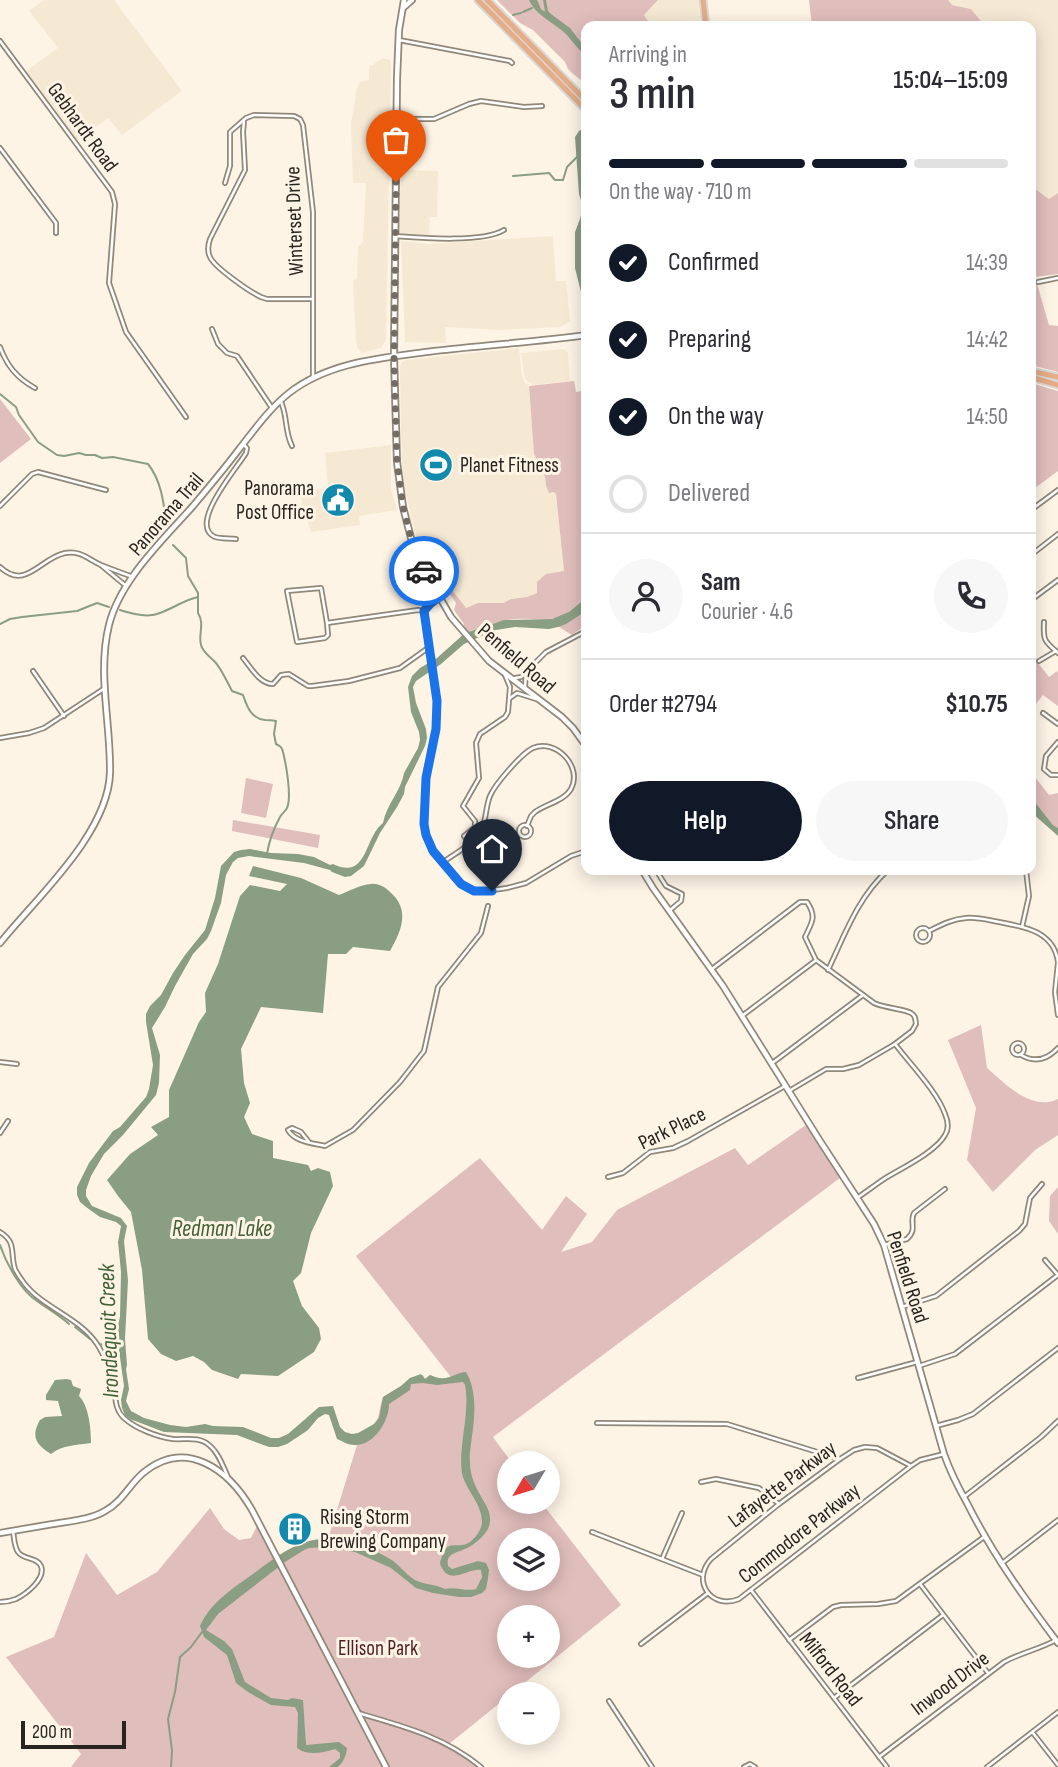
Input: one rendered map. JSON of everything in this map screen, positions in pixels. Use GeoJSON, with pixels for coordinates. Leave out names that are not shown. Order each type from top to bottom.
{"type":"FeatureCollection","features":[{"type":"Feature","properties":{"kind":"main road"},"geometry":{"type":"LineString","coordinates":[[478,0],[581,105]]}},
{"type":"Feature","properties":{"kind":"main road"},"geometry":{"type":"LineString","coordinates":[[487,0],[581,95]]}},
{"type":"Feature","properties":{"kind":"main road"},"geometry":{"type":"LineString","coordinates":[[703,0],[705,21]]}},
{"type":"Feature","properties":{"kind":"main road"},"geometry":{"type":"LineString","coordinates":[[1036,371],[1058,377]]}},
{"type":"Feature","properties":{"kind":"main road"},"geometry":{"type":"LineString","coordinates":[[1036,378],[1058,384]]}},
{"type":"Feature","properties":{"kind":"street","name":"Penfield Road"},"geometry":{"type":"LineString","coordinates":[[404,0],[399,40],[394,356],[400,492],[412,541],[423,568],[461,630],[477,649],[504,673],[569,724],[581,740]]}},
{"type":"Feature","properties":{"kind":"street"},"geometry":{"type":"LineString","coordinates":[[403,8],[412,0]]}},
{"type":"Feature","properties":{"kind":"street"},"geometry":{"type":"LineString","coordinates":[[399,40],[512,63]]}},
{"type":"Feature","properties":{"kind":"street","name":"Gebhardt Road"},"geometry":{"type":"LineString","coordinates":[[0,41],[112,192],[115,204],[109,283],[126,332],[186,417]]}},
{"type":"Feature","properties":{"kind":"street"},"geometry":{"type":"LineString","coordinates":[[397,119],[434,118],[469,103],[481,101],[524,107],[542,106]]}},
{"type":"Feature","properties":{"kind":"street","name":"Winterset Drive"},"geometry":{"type":"LineString","coordinates":[[246,118],[294,116],[302,122],[313,212],[313,378]]}},
{"type":"Feature","properties":{"kind":"street"},"geometry":{"type":"LineString","coordinates":[[225,183],[230,166],[230,132],[246,118]]}},
{"type":"Feature","properties":{"kind":"street"},"geometry":{"type":"LineString","coordinates":[[246,118],[243,127],[245,170],[210,239],[209,256],[216,265],[261,297],[312,299]]}},
{"type":"Feature","properties":{"kind":"street"},"geometry":{"type":"LineString","coordinates":[[0,148],[56,223],[56,233]]}},
{"type":"Feature","properties":{"kind":"street"},"geometry":{"type":"LineString","coordinates":[[395,236],[445,239],[491,235],[503,230]]}},
{"type":"Feature","properties":{"kind":"street"},"geometry":{"type":"LineString","coordinates":[[1038,282],[1058,278]]}},
{"type":"Feature","properties":{"kind":"street"},"geometry":{"type":"LineString","coordinates":[[212,329],[218,344],[227,353],[237,356],[272,408]]}},
{"type":"Feature","properties":{"kind":"street","name":"Panorama Trail"},"geometry":{"type":"LineString","coordinates":[[0,943],[70,860],[92,827],[104,801],[110,774],[104,666],[107,634],[116,605],[133,577],[215,481],[272,408],[313,378],[347,365],[394,356],[581,335]]}},
{"type":"Feature","properties":{"kind":"street"},"geometry":{"type":"LineString","coordinates":[[0,347],[12,371],[36,388]]}},
{"type":"Feature","properties":{"kind":"street"},"geometry":{"type":"LineString","coordinates":[[280,400],[284,406],[287,434],[292,446]]}},
{"type":"Feature","properties":{"kind":"street"},"geometry":{"type":"LineString","coordinates":[[236,539],[212,536],[207,530],[206,522],[219,491],[246,453],[247,448],[243,444]]}},
{"type":"Feature","properties":{"kind":"street"},"geometry":{"type":"LineString","coordinates":[[0,506],[32,474],[38,472],[106,491]]}},
{"type":"Feature","properties":{"kind":"street"},"geometry":{"type":"LineString","coordinates":[[1036,506],[1058,489]]}},
{"type":"Feature","properties":{"kind":"street"},"geometry":{"type":"LineString","coordinates":[[1036,551],[1058,534]]}},
{"type":"Feature","properties":{"kind":"street"},"geometry":{"type":"LineString","coordinates":[[0,567],[11,574],[23,575],[54,557],[70,552],[82,554],[99,564],[126,586]]}},
{"type":"Feature","properties":{"kind":"street"},"geometry":{"type":"LineString","coordinates":[[99,564],[133,577]]}},
{"type":"Feature","properties":{"kind":"street"},"geometry":{"type":"LineString","coordinates":[[1036,596],[1058,580]]}},
{"type":"Feature","properties":{"kind":"street"},"geometry":{"type":"LineString","coordinates":[[318,587],[322,590],[327,623],[328,633],[325,638],[298,642],[286,591],[318,587]]}},
{"type":"Feature","properties":{"kind":"street"},"geometry":{"type":"LineString","coordinates":[[439,597],[424,611],[437,701],[436,729],[426,778],[424,824],[429,844],[456,880],[474,891],[526,883],[581,853]]}},
{"type":"Feature","properties":{"kind":"street"},"geometry":{"type":"LineString","coordinates":[[327,623],[424,611]]}},
{"type":"Feature","properties":{"kind":"street"},"geometry":{"type":"LineString","coordinates":[[1039,661],[1057,652],[1043,637],[1044,622]]}},
{"type":"Feature","properties":{"kind":"street"},"geometry":{"type":"LineString","coordinates":[[510,678],[521,677],[546,652],[581,634]]}},
{"type":"Feature","properties":{"kind":"street"},"geometry":{"type":"LineString","coordinates":[[243,658],[265,683],[273,684],[281,675],[289,674],[312,686],[349,681],[400,667],[428,648]]}},
{"type":"Feature","properties":{"kind":"street"},"geometry":{"type":"LineString","coordinates":[[33,671],[64,716]]}},
{"type":"Feature","properties":{"kind":"street"},"geometry":{"type":"LineString","coordinates":[[469,843],[464,836],[475,827],[475,821],[463,806],[479,778],[476,743],[481,734],[508,712],[510,687],[504,673]]}},
{"type":"Feature","properties":{"kind":"street"},"geometry":{"type":"LineString","coordinates":[[526,673],[524,682],[527,691]]}},
{"type":"Feature","properties":{"kind":"street"},"geometry":{"type":"LineString","coordinates":[[0,738],[35,732],[105,688]]}},
{"type":"Feature","properties":{"kind":"street"},"geometry":{"type":"LineString","coordinates":[[510,698],[517,693],[537,699]]}},
{"type":"Feature","properties":{"kind":"street"},"geometry":{"type":"LineString","coordinates":[[1043,713],[1058,724]]}},
{"type":"Feature","properties":{"kind":"street"},"geometry":{"type":"LineString","coordinates":[[1058,742],[1046,756],[1044,769],[1051,775],[1058,775]]}},
{"type":"Feature","properties":{"kind":"street"},"geometry":{"type":"LineString","coordinates":[[442,863],[469,843],[482,829],[494,789],[526,753],[533,748],[548,747],[558,751],[570,763],[574,775],[572,786],[565,796],[535,812],[527,826]]}},
{"type":"Feature","properties":{"kind":"street","name":"Penfield Road"},"geometry":{"type":"LineString","coordinates":[[645,875],[712,969],[874,1224],[884,1245],[944,1454],[1001,1564],[1055,1640]]}},
{"type":"Feature","properties":{"kind":"street"},"geometry":{"type":"LineString","coordinates":[[659,875],[666,886],[682,894],[681,901],[669,911]]}},
{"type":"Feature","properties":{"kind":"street"},"geometry":{"type":"LineString","coordinates":[[828,970],[856,909],[883,875]]}},
{"type":"Feature","properties":{"kind":"street"},"geometry":{"type":"LineString","coordinates":[[1022,927],[1029,896],[1027,875]]}},
{"type":"Feature","properties":{"kind":"street"},"geometry":{"type":"LineString","coordinates":[[712,969],[800,902],[807,902],[813,911],[813,918],[805,937],[816,960],[880,1006],[908,1012],[914,1017],[915,1027],[895,1044],[851,1068],[826,1069],[789,1091]]}},
{"type":"Feature","properties":{"kind":"street"},"geometry":{"type":"LineString","coordinates":[[309,1142],[298,1130],[288,1130],[295,1138],[309,1142],[325,1146],[353,1130],[400,1082],[424,1051],[438,987],[481,933],[488,906]]}},
{"type":"Feature","properties":{"kind":"street"},"geometry":{"type":"LineString","coordinates":[[929,931],[964,918],[979,918],[1041,934],[1055,950],[1058,963],[1055,992],[1058,1015]]}},
{"type":"Feature","properties":{"kind":"street"},"geometry":{"type":"LineString","coordinates":[[920,929],[929,931],[928,942],[917,939],[920,929]]}},
{"type":"Feature","properties":{"kind":"street"},"geometry":{"type":"LineString","coordinates":[[742,1016],[816,960]]}},
{"type":"Feature","properties":{"kind":"street"},"geometry":{"type":"LineString","coordinates":[[771,1064],[863,995]]}},
{"type":"Feature","properties":{"kind":"street"},"geometry":{"type":"LineString","coordinates":[[857,1198],[936,1146],[947,1130],[946,1117],[939,1102],[895,1044]]}},
{"type":"Feature","properties":{"kind":"street"},"geometry":{"type":"LineString","coordinates":[[1021,1055],[1029,1060],[1042,1059],[1058,1048]]}},
{"type":"Feature","properties":{"kind":"street"},"geometry":{"type":"LineString","coordinates":[[0,1062],[17,1065]]}},
{"type":"Feature","properties":{"kind":"street","name":"Park Place"},"geometry":{"type":"LineString","coordinates":[[608,1177],[623,1174],[650,1152],[673,1148],[688,1141],[785,1086]]}},
{"type":"Feature","properties":{"kind":"street"},"geometry":{"type":"LineString","coordinates":[[0,1133],[8,1121]]}},
{"type":"Feature","properties":{"kind":"street"},"geometry":{"type":"LineString","coordinates":[[902,1307],[939,1294],[1014,1236],[1025,1224],[1033,1192],[1042,1184]]}},
{"type":"Feature","properties":{"kind":"street"},"geometry":{"type":"LineString","coordinates":[[884,1245],[909,1237],[913,1230],[914,1213],[945,1189]]}},
{"type":"Feature","properties":{"kind":"street"},"geometry":{"type":"LineString","coordinates":[[0,1232],[9,1239],[15,1269],[24,1284],[76,1323],[97,1345],[111,1377],[117,1406],[124,1418],[162,1437],[193,1438],[207,1443],[215,1451],[228,1477],[247,1501],[386,1767]]}},
{"type":"Feature","properties":{"kind":"street"},"geometry":{"type":"LineString","coordinates":[[858,1378],[952,1356],[1058,1275],[1045,1260]]}},
{"type":"Feature","properties":{"kind":"street"},"geometry":{"type":"LineString","coordinates":[[936,1426],[973,1413],[1058,1349]]}},
{"type":"Feature","properties":{"kind":"street"},"geometry":{"type":"LineString","coordinates":[[964,1497],[1058,1421]]}},
{"type":"Feature","properties":{"kind":"street"},"geometry":{"type":"LineString","coordinates":[[597,1423],[727,1424],[840,1458]]}},
{"type":"Feature","properties":{"kind":"street","name":"Lafayette Parkway"},"geometry":{"type":"LineString","coordinates":[[703,1575],[705,1566],[711,1559],[779,1504],[854,1450],[871,1447],[884,1450],[911,1466]]}},
{"type":"Feature","properties":{"kind":"street","name":"Commodore Parkway"},"geometry":{"type":"LineString","coordinates":[[708,1593],[719,1601],[739,1599],[911,1466],[920,1460],[944,1454]]}},
{"type":"Feature","properties":{"kind":"street"},"geometry":{"type":"LineString","coordinates":[[0,1533],[100,1514],[118,1502],[145,1471],[168,1460],[184,1458],[205,1463],[228,1477]]}},
{"type":"Feature","properties":{"kind":"street"},"geometry":{"type":"LineString","coordinates":[[701,1482],[716,1479],[759,1488],[779,1504]]}},
{"type":"Feature","properties":{"kind":"street"},"geometry":{"type":"LineString","coordinates":[[662,1559],[682,1513]]}},
{"type":"Feature","properties":{"kind":"street"},"geometry":{"type":"LineString","coordinates":[[1001,1564],[1058,1520]]}},
{"type":"Feature","properties":{"kind":"street"},"geometry":{"type":"LineString","coordinates":[[0,1602],[14,1600],[25,1593],[39,1578],[42,1570],[40,1563],[19,1553],[13,1531]]}},
{"type":"Feature","properties":{"kind":"street"},"geometry":{"type":"LineString","coordinates":[[592,1532],[703,1575],[708,1593],[641,1644]]}},
{"type":"Feature","properties":{"kind":"street"},"geometry":{"type":"LineString","coordinates":[[789,1640],[833,1607],[893,1602],[985,1536]]}},
{"type":"Feature","properties":{"kind":"street"},"geometry":{"type":"LineString","coordinates":[[920,1584],[988,1673]]}},
{"type":"Feature","properties":{"kind":"street","name":"Milford Road"},"geometry":{"type":"LineString","coordinates":[[751,1590],[887,1767]]}},
{"type":"Feature","properties":{"kind":"street"},"geometry":{"type":"LineString","coordinates":[[834,1698],[943,1615]]}},
{"type":"Feature","properties":{"kind":"street","name":"Inwood Drive"},"geometry":{"type":"LineString","coordinates":[[879,1757],[988,1673],[1019,1654],[1055,1640]]}},
{"type":"Feature","properties":{"kind":"street"},"geometry":{"type":"LineString","coordinates":[[609,1701],[652,1767]]}},
{"type":"Feature","properties":{"kind":"street"},"geometry":{"type":"LineString","coordinates":[[990,1766],[1058,1712]]}},
{"type":"Feature","properties":{"kind":"street"},"geometry":{"type":"LineString","coordinates":[[358,1713],[445,1742],[481,1767]]}},
{"type":"Feature","properties":{"kind":"street"},"geometry":{"type":"LineString","coordinates":[[1032,1732],[1058,1765]]}},
{"type":"Feature","properties":{"kind":"street"},"geometry":{"type":"LineString","coordinates":[[744,1767],[750,1764],[755,1767]]}},
{"type":"Feature","properties":{"kind":"shaded area"},"geometry":{"type":"Polygon","coordinates":[[[44,0],[114,0],[182,91],[122,135],[108,118],[77,141],[26,71],[58,48],[29,11],[44,0]]]}},
{"type":"Feature","properties":{"kind":"shaded area"},"geometry":{"type":"Polygon","coordinates":[[[658,0],[698,0],[700,21],[648,21],[644,15],[658,0]]]}},
{"type":"Feature","properties":{"kind":"shaded area"},"geometry":{"type":"Polygon","coordinates":[[[948,0],[1058,0],[1058,193],[1049,199],[1036,190],[1036,21],[981,21],[971,9],[952,5],[948,0]]]}},
{"type":"Feature","properties":{"kind":"shaded area"},"geometry":{"type":"Polygon","coordinates":[[[383,58],[391,62],[386,340],[381,348],[362,353],[356,340],[353,281],[357,278],[358,247],[363,242],[366,183],[353,183],[351,124],[357,88],[360,82],[369,80],[369,66],[383,58]]]}},
{"type":"Feature","properties":{"kind":"shaded area"},"geometry":{"type":"Polygon","coordinates":[[[401,170],[438,171],[437,217],[430,217],[429,235],[399,234],[401,170]]]}},
{"type":"Feature","properties":{"kind":"shaded area"},"geometry":{"type":"Polygon","coordinates":[[[553,236],[556,281],[566,281],[570,321],[561,327],[499,330],[445,327],[446,343],[405,342],[401,241],[429,244],[553,236]]]}},
{"type":"Feature","properties":{"kind":"shaded area"},"geometry":{"type":"Polygon","coordinates":[[[519,348],[522,376],[529,386],[534,454],[549,492],[556,494],[564,572],[546,574],[533,596],[503,603],[479,603],[465,608],[452,590],[438,588],[415,533],[403,482],[400,367],[406,360],[519,348]]]}},
{"type":"Feature","properties":{"kind":"shaded area"},"geometry":{"type":"Polygon","coordinates":[[[564,349],[568,353],[570,381],[533,385],[525,379],[521,353],[564,349]]]}},
{"type":"Feature","properties":{"kind":"shaded area"},"geometry":{"type":"Polygon","coordinates":[[[391,445],[391,489],[397,510],[359,516],[360,525],[311,532],[300,492],[328,488],[325,453],[391,445]]]}},
{"type":"Feature","properties":{"kind":"green space"},"geometry":{"type":"Polygon","coordinates":[[[497,0],[658,0],[644,15],[648,21],[581,21],[581,80],[533,30],[520,23],[497,0]]]}},
{"type":"Feature","properties":{"kind":"green space"},"geometry":{"type":"Polygon","coordinates":[[[809,0],[948,0],[952,5],[971,9],[981,21],[811,21],[809,0]]]}},
{"type":"Feature","properties":{"kind":"green space"},"geometry":{"type":"Polygon","coordinates":[[[1036,190],[1049,199],[1058,193],[1058,274],[1036,277],[1036,190]]]}},
{"type":"Feature","properties":{"kind":"green space"},"geometry":{"type":"Polygon","coordinates":[[[1036,280],[1049,325],[1058,326],[1058,372],[1036,366],[1036,280]]]}},
{"type":"Feature","properties":{"kind":"green space"},"geometry":{"type":"Polygon","coordinates":[[[574,381],[576,392],[581,391],[581,629],[572,635],[557,626],[556,618],[516,619],[467,632],[454,610],[456,603],[447,590],[452,590],[466,608],[478,603],[503,603],[537,593],[537,582],[546,574],[564,571],[556,494],[549,493],[534,454],[529,386],[574,381]]]}},
{"type":"Feature","properties":{"kind":"green space"},"geometry":{"type":"Polygon","coordinates":[[[1036,384],[1058,391],[1058,471],[1036,487],[1036,384]]]}},
{"type":"Feature","properties":{"kind":"green space"},"geometry":{"type":"Polygon","coordinates":[[[0,399],[31,439],[0,463],[0,399]]]}},
{"type":"Feature","properties":{"kind":"green space"},"geometry":{"type":"Polygon","coordinates":[[[1036,660],[1049,677],[1057,671],[1058,673],[1058,706],[1043,695],[1036,704],[1036,660]]]}},
{"type":"Feature","properties":{"kind":"green space"},"geometry":{"type":"Polygon","coordinates":[[[246,778],[273,784],[266,818],[241,813],[246,778]]]}},
{"type":"Feature","properties":{"kind":"green space"},"geometry":{"type":"Polygon","coordinates":[[[1036,778],[1049,795],[1058,793],[1058,828],[1036,803],[1036,778]]]}},
{"type":"Feature","properties":{"kind":"green space"},"geometry":{"type":"Polygon","coordinates":[[[233,820],[320,835],[318,848],[232,831],[233,820]]]}},
{"type":"Feature","properties":{"kind":"green space"},"geometry":{"type":"Polygon","coordinates":[[[981,1025],[987,1068],[1029,1099],[1048,1102],[1058,1099],[1058,1135],[1035,1150],[993,1192],[967,1160],[976,1108],[948,1040],[981,1025]]]}},
{"type":"Feature","properties":{"kind":"green space","name":"Ellison Park"},"geometry":{"type":"Polygon","coordinates":[[[806,1125],[840,1178],[493,1437],[503,1451],[497,1451],[497,1514],[550,1514],[621,1605],[560,1654],[560,1605],[497,1605],[497,1668],[543,1668],[526,1682],[497,1682],[497,1705],[449,1744],[478,1767],[71,1767],[81,1754],[6,1657],[54,1637],[86,1553],[117,1595],[157,1572],[210,1508],[224,1529],[239,1540],[251,1538],[257,1526],[275,1558],[303,1543],[328,1539],[361,1432],[373,1425],[378,1418],[383,1397],[410,1378],[423,1375],[425,1379],[430,1375],[441,1379],[451,1377],[356,1256],[480,1158],[542,1230],[566,1196],[587,1214],[561,1252],[592,1242],[617,1210],[735,1148],[748,1165],[806,1125]]]}},
{"type":"Feature","properties":{"kind":"green space"},"geometry":{"type":"Polygon","coordinates":[[[1058,1187],[1058,1234],[1049,1221],[1050,1196],[1058,1187]]]}},
{"type":"Feature","properties":{"kind":"water"},"geometry":{"type":"Polygon","coordinates":[[[529,0],[537,0],[545,12],[543,0],[546,0],[548,11],[570,28],[581,42],[581,52],[567,35],[532,6],[529,0]]]}},
{"type":"Feature","properties":{"kind":"water"},"geometry":{"type":"Polygon","coordinates":[[[581,130],[581,200],[575,137],[581,130]]]}},
{"type":"Feature","properties":{"kind":"water"},"geometry":{"type":"Polygon","coordinates":[[[581,215],[581,292],[575,268],[575,232],[581,215]]]}},
{"type":"Feature","properties":{"kind":"water"},"geometry":{"type":"Polygon","coordinates":[[[581,602],[581,614],[566,624],[549,629],[515,627],[496,630],[464,644],[416,681],[413,687],[426,729],[425,746],[404,794],[364,866],[351,876],[345,877],[304,863],[249,856],[233,862],[226,875],[221,903],[211,931],[193,954],[152,1028],[160,1055],[156,1095],[104,1154],[86,1190],[86,1196],[92,1206],[121,1218],[127,1226],[124,1241],[128,1280],[125,1339],[129,1389],[126,1401],[131,1411],[144,1418],[186,1427],[205,1424],[243,1427],[271,1438],[279,1438],[288,1434],[319,1407],[333,1406],[340,1427],[352,1434],[374,1424],[379,1418],[383,1397],[410,1378],[421,1374],[425,1379],[430,1375],[443,1378],[466,1372],[470,1379],[474,1403],[471,1470],[489,1513],[490,1523],[480,1539],[451,1555],[448,1566],[452,1569],[478,1561],[486,1563],[488,1578],[486,1589],[482,1593],[459,1597],[433,1593],[416,1588],[391,1568],[355,1552],[329,1547],[309,1548],[285,1562],[218,1614],[206,1630],[232,1649],[245,1682],[271,1698],[303,1700],[306,1745],[339,1742],[347,1748],[338,1767],[329,1767],[340,1758],[340,1753],[335,1749],[310,1753],[297,1748],[298,1713],[295,1707],[271,1705],[236,1683],[227,1655],[204,1637],[200,1626],[216,1603],[230,1591],[283,1553],[314,1540],[337,1539],[370,1549],[393,1561],[411,1578],[422,1583],[445,1589],[476,1589],[482,1577],[481,1570],[455,1576],[446,1573],[440,1564],[447,1547],[469,1543],[482,1526],[480,1510],[465,1483],[461,1467],[466,1408],[465,1385],[463,1382],[411,1384],[410,1390],[389,1404],[386,1419],[377,1434],[356,1445],[337,1439],[329,1415],[325,1414],[308,1430],[278,1447],[269,1447],[237,1435],[164,1432],[130,1419],[122,1408],[124,1386],[117,1329],[120,1317],[121,1272],[118,1242],[121,1226],[100,1217],[80,1202],[77,1187],[89,1163],[113,1131],[120,1127],[146,1097],[153,1065],[146,1014],[205,930],[221,866],[234,852],[250,849],[298,854],[314,857],[330,865],[353,867],[364,855],[383,823],[404,773],[418,748],[419,732],[411,712],[408,687],[412,676],[465,633],[504,620],[552,619],[569,612],[581,602]]]}},
{"type":"Feature","properties":{"kind":"water"},"geometry":{"type":"Polygon","coordinates":[[[1036,803],[1058,828],[1058,836],[1036,816],[1036,803]]]}},
{"type":"Feature","properties":{"kind":"water","name":"Redman Lake"},"geometry":{"type":"Polygon","coordinates":[[[253,866],[301,878],[339,895],[363,886],[379,885],[396,899],[402,913],[402,921],[390,951],[353,947],[346,954],[328,954],[323,1013],[261,1007],[241,1049],[244,1083],[250,1103],[244,1117],[252,1134],[273,1141],[273,1158],[308,1165],[311,1171],[318,1168],[330,1172],[333,1186],[311,1233],[301,1273],[293,1281],[302,1306],[319,1328],[321,1339],[314,1352],[278,1376],[241,1374],[238,1379],[212,1370],[193,1356],[176,1361],[161,1354],[148,1339],[142,1270],[131,1212],[107,1180],[130,1154],[158,1135],[151,1127],[169,1117],[169,1090],[206,1012],[205,993],[218,964],[240,896],[250,885],[280,891],[287,884],[249,876],[253,866]]]}},
{"type":"Feature","properties":{"kind":"water"},"geometry":{"type":"Polygon","coordinates":[[[66,1379],[81,1389],[79,1396],[87,1412],[91,1443],[65,1447],[51,1454],[36,1440],[37,1426],[45,1417],[62,1416],[58,1401],[46,1400],[46,1395],[55,1380],[66,1379]]]}},
{"type":"Feature","properties":{"kind":"waterway"},"geometry":{"type":"LineString","coordinates":[[523,12],[532,8]]}},
{"type":"Feature","properties":{"kind":"waterway"},"geometry":{"type":"LineString","coordinates":[[513,15],[521,13]]}},
{"type":"Feature","properties":{"kind":"waterway"},"geometry":{"type":"LineString","coordinates":[[513,176],[549,173],[555,180],[563,180],[567,167],[578,156]]}},
{"type":"Feature","properties":{"kind":"waterway"},"geometry":{"type":"LineString","coordinates":[[0,394],[16,407],[38,442],[57,455],[79,453],[148,464],[159,484],[166,523]]}},
{"type":"Feature","properties":{"kind":"waterway"},"geometry":{"type":"LineString","coordinates":[[173,545],[186,558],[188,576],[198,593],[200,641],[203,650],[217,664],[232,691],[243,695],[253,714],[260,719],[276,721],[274,734],[276,744],[283,752],[289,796],[287,808],[270,839],[267,854]]}},
{"type":"Feature","properties":{"kind":"waterway"},"geometry":{"type":"LineString","coordinates":[[120,610],[151,615],[198,597]]}},
{"type":"Feature","properties":{"kind":"waterway"},"geometry":{"type":"LineString","coordinates":[[0,624],[10,619],[77,611],[97,603],[109,607]]}},
{"type":"Feature","properties":{"kind":"waterway"},"geometry":{"type":"LineString","coordinates":[[0,1245],[10,1268],[25,1291],[69,1324]]}},
{"type":"Feature","properties":{"kind":"waterway","name":"Irondequoit Creek"},"geometry":{"type":"LineString","coordinates":[[75,1327],[90,1339]]}},
{"type":"Feature","properties":{"kind":"waterway","name":"Irondequoit Creek"},"geometry":{"type":"LineString","coordinates":[[101,1344],[121,1356]]}},
{"type":"Feature","properties":{"kind":"waterway"},"geometry":{"type":"LineString","coordinates":[[171,1767],[168,1719],[180,1657],[202,1632]]}},
{"type":"Feature","properties":{"kind":"way so far"},"geometry":{"type":"LineString","coordinates":[[396,182],[394,363],[397,462],[403,507],[424,571]]}},
{"type":"Feature","properties":{"kind":"place","name":"Planet Fitness"},"geometry":{"type":"Point","coordinates":[436,465]}},
{"type":"Feature","properties":{"kind":"place","name":"Panorama Post Office"},"geometry":{"type":"Point","coordinates":[338,500]}},
{"type":"Feature","properties":{"kind":"place","name":"Rising Storm Brewing Company"},"geometry":{"type":"Point","coordinates":[295,1529]}},
{"type":"Feature","properties":{"kind":"route"},"geometry":{"type":"LineString","coordinates":[[424,571],[439,597],[424,611],[437,701],[436,729],[426,778],[424,830],[431,847],[456,880],[474,891],[492,891]]}}]}
